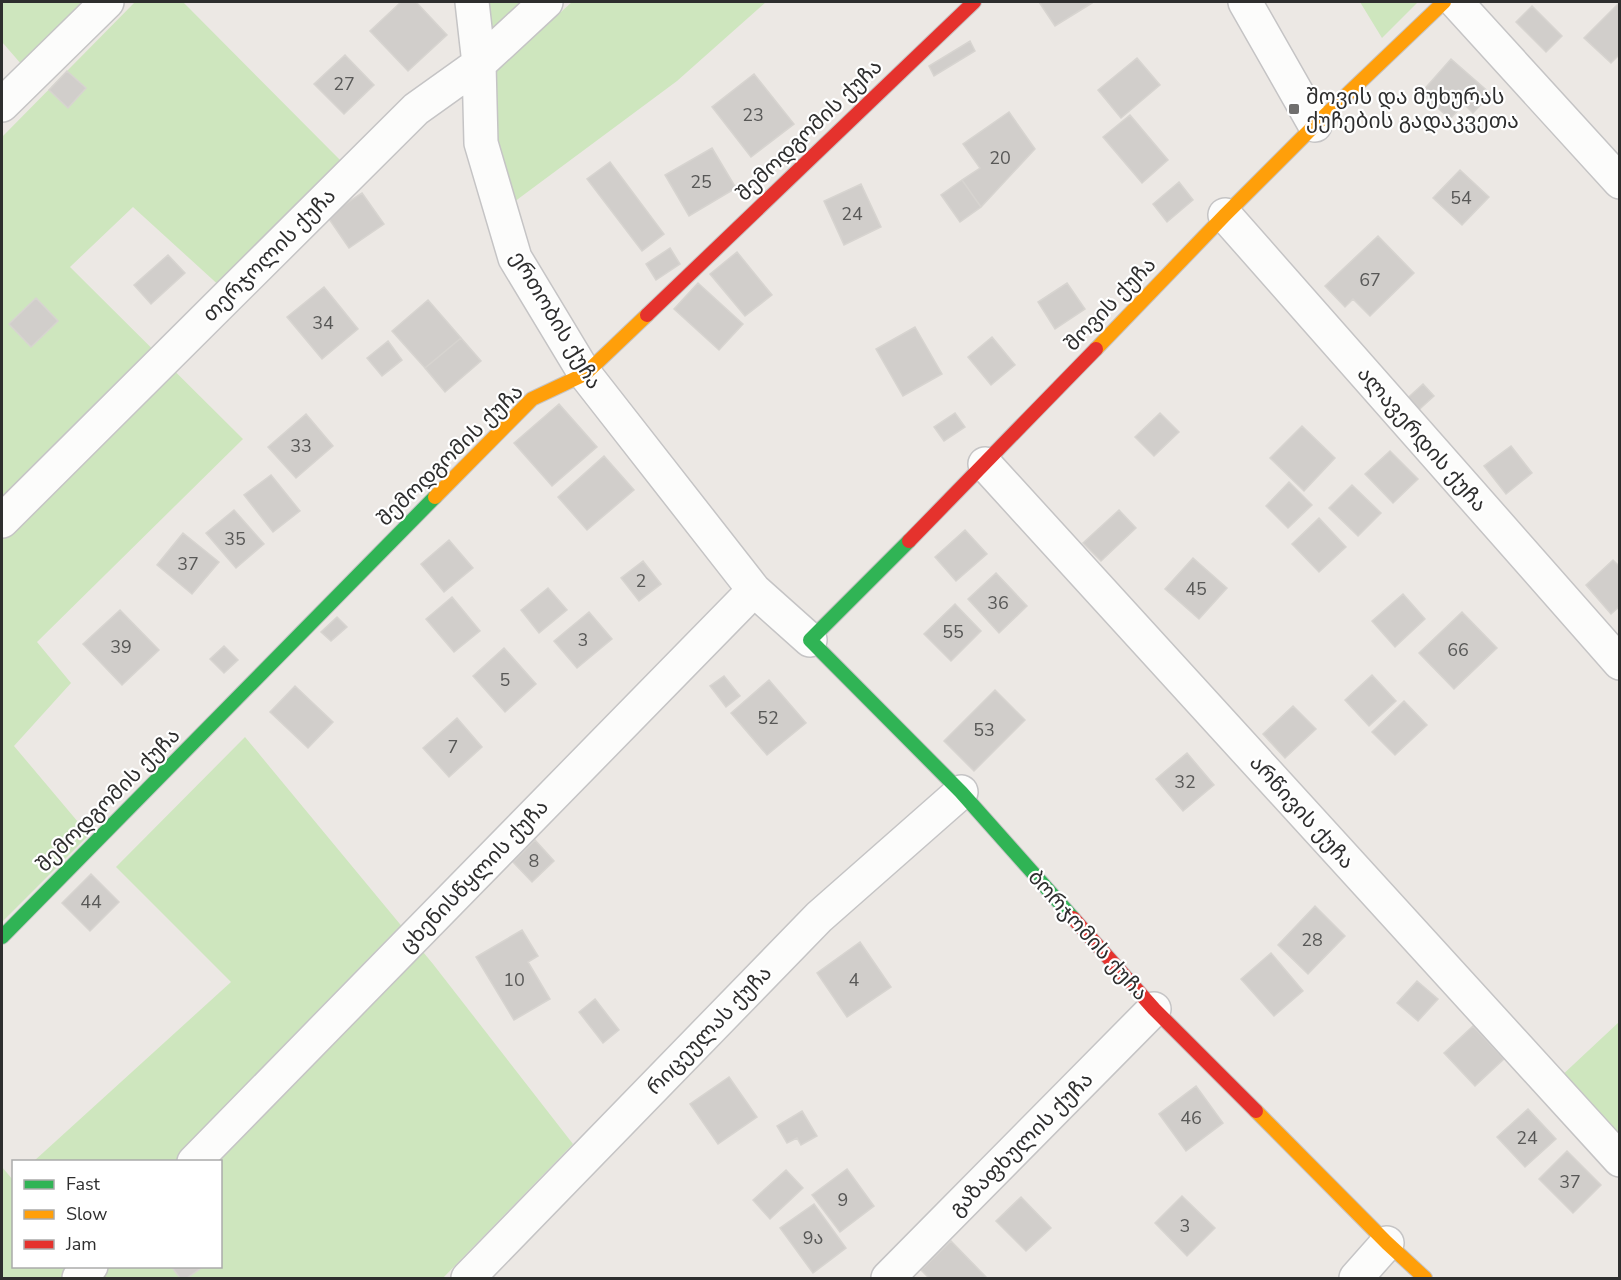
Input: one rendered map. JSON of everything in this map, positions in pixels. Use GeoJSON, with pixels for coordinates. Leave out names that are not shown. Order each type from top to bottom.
{"type":"FeatureCollection","features":[{"type":"Feature","properties":{"kind":"street"},"geometry":{"type":"LineString","coordinates":[[2,105],[107,2]]}},
{"type":"Feature","properties":{"kind":"street","name":"ერთობის ქუჩა"},"geometry":{"type":"LineString","coordinates":[[472,2],[478,64],[481,143],[515,258],[585,374],[754,590]]}},
{"type":"Feature","properties":{"kind":"street","name":"თერჯოლის ქუჩა"},"geometry":{"type":"LineString","coordinates":[[2,521],[416,109],[478,64],[546,2]]}},
{"type":"Feature","properties":{"kind":"street","name":"შემოდგომის ქუჩა"},"geometry":{"type":"LineString","coordinates":[[2,937],[532,399],[585,374],[974,2]]}},
{"type":"Feature","properties":{"kind":"street"},"geometry":{"type":"LineString","coordinates":[[1245,2],[1315,125]]}},
{"type":"Feature","properties":{"kind":"street","name":"შოვის ქუჩა"},"geometry":{"type":"LineString","coordinates":[[810,640],[985,464],[1225,215],[1444,2]]}},
{"type":"Feature","properties":{"kind":"street"},"geometry":{"type":"LineString","coordinates":[[1456,2],[1620,182]]}},
{"type":"Feature","properties":{"kind":"street","name":"ალავერდის ქუჩა"},"geometry":{"type":"LineString","coordinates":[[1225,215],[1620,663]]}},
{"type":"Feature","properties":{"kind":"street","name":"არწივის ქუჩა"},"geometry":{"type":"LineString","coordinates":[[985,464],[1620,1160]]}},
{"type":"Feature","properties":{"kind":"street","name":"ბორჯომის ქუჩა"},"geometry":{"type":"LineString","coordinates":[[754,590],[810,640],[961,792],[1154,1009],[1387,1243],[1425,1278]]}},
{"type":"Feature","properties":{"kind":"street","name":"ცხენისწყლის ქუჩა"},"geometry":{"type":"LineString","coordinates":[[195,1160],[754,590]]}},
{"type":"Feature","properties":{"kind":"street","name":"რიცეულას ქუჩა"},"geometry":{"type":"LineString","coordinates":[[468,1278],[819,917],[961,792]]}},
{"type":"Feature","properties":{"kind":"street","name":"გაზაფხულის ქუჩა"},"geometry":{"type":"LineString","coordinates":[[888,1278],[1154,1009]]}},
{"type":"Feature","properties":{"kind":"street"},"geometry":{"type":"LineString","coordinates":[[1356,1278],[1387,1243]]}},
{"type":"Feature","properties":{"kind":"green space"},"geometry":{"type":"Polygon","coordinates":[[[2,2],[85,2],[22,65],[2,42],[2,2]]]}},
{"type":"Feature","properties":{"kind":"green space"},"geometry":{"type":"Polygon","coordinates":[[[135,2],[183,2],[346,166],[223,289],[133,207],[70,267],[243,439],[37,642],[71,683],[14,746],[89,835],[2,922],[2,137],[135,2]]]}},
{"type":"Feature","properties":{"kind":"green space"},"geometry":{"type":"Polygon","coordinates":[[[467,2],[521,2],[478,45],[467,2]]]}},
{"type":"Feature","properties":{"kind":"green space"},"geometry":{"type":"Polygon","coordinates":[[[572,2],[766,2],[677,81],[514,202],[480,85],[572,2]]]}},
{"type":"Feature","properties":{"kind":"green space"},"geometry":{"type":"Polygon","coordinates":[[[1360,2],[1418,2],[1382,38],[1360,2]]]}},
{"type":"Feature","properties":{"kind":"green space"},"geometry":{"type":"Polygon","coordinates":[[[245,737],[433,964],[573,1144],[443,1278],[2,1278],[2,1167],[12,1179],[12,1268],[222,1268],[222,1160],[35,1160],[231,982],[116,867],[245,737]]]}},
{"type":"Feature","properties":{"kind":"green space"},"geometry":{"type":"Polygon","coordinates":[[[1619,1022],[1619,1147],[1558,1079],[1619,1022]]]}},
{"type":"Feature","properties":{"kind":"building"},"geometry":{"type":"Polygon","coordinates":[[[401,2],[416,2],[447,35],[408,71],[370,31],[401,2]]]}},
{"type":"Feature","properties":{"kind":"building"},"geometry":{"type":"Polygon","coordinates":[[[1039,2],[1091,2],[1092,3],[1055,26],[1039,2]]]}},
{"type":"Feature","properties":{"kind":"building"},"geometry":{"type":"Polygon","coordinates":[[[1620,2],[1620,54],[1611,63],[1584,38],[1620,2]]]}},
{"type":"Feature","properties":{"kind":"building"},"geometry":{"type":"Polygon","coordinates":[[[1532,6],[1562,36],[1546,52],[1516,22],[1532,6]]]}},
{"type":"Feature","properties":{"kind":"building"},"geometry":{"type":"Polygon","coordinates":[[[970,41],[975,51],[934,76],[929,66],[970,41]]]}},
{"type":"Feature","properties":{"kind":"building"},"geometry":{"type":"Polygon","coordinates":[[[345,55],[374,85],[344,114],[314,84],[345,55]]]}},
{"type":"Feature","properties":{"kind":"building"},"geometry":{"type":"Polygon","coordinates":[[[1137,58],[1160,85],[1121,118],[1098,90],[1137,58]]]}},
{"type":"Feature","properties":{"kind":"building"},"geometry":{"type":"Polygon","coordinates":[[[1451,59],[1491,94],[1473,113],[1464,104],[1450,119],[1421,93],[1451,59]]]}},
{"type":"Feature","properties":{"kind":"building"},"geometry":{"type":"Polygon","coordinates":[[[67,71],[86,88],[68,108],[49,90],[67,71]]]}},
{"type":"Feature","properties":{"kind":"building"},"geometry":{"type":"Polygon","coordinates":[[[754,74],[794,124],[751,157],[712,107],[754,74]]]}},
{"type":"Feature","properties":{"kind":"building"},"geometry":{"type":"Polygon","coordinates":[[[1009,112],[1035,149],[981,207],[962,180],[980,168],[963,144],[1009,112]]]}},
{"type":"Feature","properties":{"kind":"building"},"geometry":{"type":"Polygon","coordinates":[[[1130,115],[1168,160],[1142,183],[1103,137],[1130,115]]]}},
{"type":"Feature","properties":{"kind":"building"},"geometry":{"type":"Polygon","coordinates":[[[712,148],[736,188],[689,216],[665,175],[712,148]]]}},
{"type":"Feature","properties":{"kind":"building"},"geometry":{"type":"Polygon","coordinates":[[[610,162],[664,234],[642,251],[587,179],[610,162]]]}},
{"type":"Feature","properties":{"kind":"building"},"geometry":{"type":"Polygon","coordinates":[[[1460,170],[1489,197],[1462,225],[1433,198],[1460,170]]]}},
{"type":"Feature","properties":{"kind":"building"},"geometry":{"type":"Polygon","coordinates":[[[962,180],[981,207],[960,222],[941,195],[962,180]]]}},
{"type":"Feature","properties":{"kind":"building"},"geometry":{"type":"Polygon","coordinates":[[[1179,182],[1193,200],[1167,222],[1153,204],[1179,182]]]}},
{"type":"Feature","properties":{"kind":"building"},"geometry":{"type":"Polygon","coordinates":[[[861,184],[881,227],[844,245],[824,201],[861,184]]]}},
{"type":"Feature","properties":{"kind":"building"},"geometry":{"type":"Polygon","coordinates":[[[362,193],[384,224],[349,248],[327,216],[362,193]]]}},
{"type":"Feature","properties":{"kind":"building"},"geometry":{"type":"Polygon","coordinates":[[[1378,236],[1414,273],[1370,316],[1353,299],[1345,307],[1325,286],[1378,236]]]}},
{"type":"Feature","properties":{"kind":"building"},"geometry":{"type":"Polygon","coordinates":[[[670,248],[680,264],[656,280],[646,264],[670,248]]]}},
{"type":"Feature","properties":{"kind":"building"},"geometry":{"type":"Polygon","coordinates":[[[737,252],[772,295],[745,316],[710,274],[737,252]]]}},
{"type":"Feature","properties":{"kind":"building"},"geometry":{"type":"Polygon","coordinates":[[[168,255],[185,273],[151,304],[134,285],[168,255]]]}},
{"type":"Feature","properties":{"kind":"building"},"geometry":{"type":"Polygon","coordinates":[[[698,283],[743,324],[719,350],[674,309],[698,283]]]}},
{"type":"Feature","properties":{"kind":"building"},"geometry":{"type":"Polygon","coordinates":[[[1067,283],[1085,309],[1055,329],[1038,302],[1067,283]]]}},
{"type":"Feature","properties":{"kind":"building"},"geometry":{"type":"Polygon","coordinates":[[[324,287],[358,329],[322,359],[287,317],[324,287]]]}},
{"type":"Feature","properties":{"kind":"building"},"geometry":{"type":"Polygon","coordinates":[[[36,298],[58,321],[31,347],[9,324],[36,298]]]}},
{"type":"Feature","properties":{"kind":"building"},"geometry":{"type":"Polygon","coordinates":[[[428,300],[461,338],[425,368],[392,331],[428,300]]]}},
{"type":"Feature","properties":{"kind":"building"},"geometry":{"type":"Polygon","coordinates":[[[915,327],[942,374],[903,396],[876,349],[915,327]]]}},
{"type":"Feature","properties":{"kind":"building"},"geometry":{"type":"Polygon","coordinates":[[[992,337],[1015,365],[991,385],[968,357],[992,337]]]}},
{"type":"Feature","properties":{"kind":"building"},"geometry":{"type":"Polygon","coordinates":[[[461,338],[481,361],[445,392],[425,368],[461,338]]]}},
{"type":"Feature","properties":{"kind":"building"},"geometry":{"type":"Polygon","coordinates":[[[388,341],[402,360],[382,376],[367,358],[388,341]]]}},
{"type":"Feature","properties":{"kind":"building"},"geometry":{"type":"Polygon","coordinates":[[[1423,384],[1434,396],[1412,416],[1401,404],[1423,384]]]}},
{"type":"Feature","properties":{"kind":"building"},"geometry":{"type":"Polygon","coordinates":[[[559,404],[597,447],[552,486],[514,443],[559,404]]]}},
{"type":"Feature","properties":{"kind":"building"},"geometry":{"type":"Polygon","coordinates":[[[955,413],[965,427],[944,441],[934,427],[955,413]]]}},
{"type":"Feature","properties":{"kind":"building"},"geometry":{"type":"Polygon","coordinates":[[[1160,413],[1179,432],[1154,456],[1135,437],[1160,413]]]}},
{"type":"Feature","properties":{"kind":"building"},"geometry":{"type":"Polygon","coordinates":[[[306,414],[333,446],[296,478],[268,447],[306,414]]]}},
{"type":"Feature","properties":{"kind":"building"},"geometry":{"type":"Polygon","coordinates":[[[1302,426],[1335,458],[1304,491],[1270,458],[1302,426]]]}},
{"type":"Feature","properties":{"kind":"building"},"geometry":{"type":"Polygon","coordinates":[[[1511,446],[1532,473],[1506,494],[1484,466],[1511,446]]]}},
{"type":"Feature","properties":{"kind":"building"},"geometry":{"type":"Polygon","coordinates":[[[1390,451],[1418,479],[1393,503],[1365,474],[1390,451]]]}},
{"type":"Feature","properties":{"kind":"building"},"geometry":{"type":"Polygon","coordinates":[[[604,456],[634,490],[587,530],[558,497],[604,456]]]}},
{"type":"Feature","properties":{"kind":"building"},"geometry":{"type":"Polygon","coordinates":[[[271,475],[300,511],[273,532],[244,495],[271,475]]]}},
{"type":"Feature","properties":{"kind":"building"},"geometry":{"type":"Polygon","coordinates":[[[1289,482],[1312,505],[1288,528],[1266,506],[1289,482]]]}},
{"type":"Feature","properties":{"kind":"building"},"geometry":{"type":"Polygon","coordinates":[[[1352,485],[1381,513],[1358,536],[1329,508],[1352,485]]]}},
{"type":"Feature","properties":{"kind":"building"},"geometry":{"type":"Polygon","coordinates":[[[234,510],[264,544],[236,568],[206,533],[234,510]]]}},
{"type":"Feature","properties":{"kind":"building"},"geometry":{"type":"Polygon","coordinates":[[[1119,510],[1136,528],[1101,561],[1083,543],[1119,510]]]}},
{"type":"Feature","properties":{"kind":"building"},"geometry":{"type":"Polygon","coordinates":[[[1319,518],[1346,547],[1319,572],[1292,544],[1319,518]]]}},
{"type":"Feature","properties":{"kind":"building"},"geometry":{"type":"Polygon","coordinates":[[[965,530],[987,554],[956,581],[935,557],[965,530]]]}},
{"type":"Feature","properties":{"kind":"building"},"geometry":{"type":"Polygon","coordinates":[[[183,533],[219,562],[192,594],[157,565],[183,533]]]}},
{"type":"Feature","properties":{"kind":"building"},"geometry":{"type":"Polygon","coordinates":[[[449,540],[473,568],[444,592],[421,564],[449,540]]]}},
{"type":"Feature","properties":{"kind":"building"},"geometry":{"type":"Polygon","coordinates":[[[1193,558],[1227,588],[1199,619],[1165,589],[1193,558]]]}},
{"type":"Feature","properties":{"kind":"building"},"geometry":{"type":"Polygon","coordinates":[[[1613,560],[1620,567],[1620,606],[1611,614],[1586,585],[1613,560]]]}},
{"type":"Feature","properties":{"kind":"building"},"geometry":{"type":"Polygon","coordinates":[[[643,561],[661,584],[639,601],[621,578],[643,561]]]}},
{"type":"Feature","properties":{"kind":"building"},"geometry":{"type":"Polygon","coordinates":[[[996,573],[1027,606],[999,633],[968,599],[996,573]]]}},
{"type":"Feature","properties":{"kind":"building"},"geometry":{"type":"Polygon","coordinates":[[[548,588],[567,610],[539,633],[521,610],[548,588]]]}},
{"type":"Feature","properties":{"kind":"building"},"geometry":{"type":"Polygon","coordinates":[[[1403,594],[1425,619],[1395,647],[1372,621],[1403,594]]]}},
{"type":"Feature","properties":{"kind":"building"},"geometry":{"type":"Polygon","coordinates":[[[452,597],[480,631],[454,652],[426,619],[452,597]]]}},
{"type":"Feature","properties":{"kind":"building"},"geometry":{"type":"Polygon","coordinates":[[[955,604],[981,631],[951,661],[924,634],[955,604]]]}},
{"type":"Feature","properties":{"kind":"building"},"geometry":{"type":"Polygon","coordinates":[[[120,610],[159,650],[122,685],[83,644],[120,610]]]}},
{"type":"Feature","properties":{"kind":"building"},"geometry":{"type":"Polygon","coordinates":[[[589,612],[612,639],[577,668],[554,641],[589,612]]]}},
{"type":"Feature","properties":{"kind":"building"},"geometry":{"type":"Polygon","coordinates":[[[1462,612],[1497,648],[1454,689],[1419,653],[1462,612]]]}},
{"type":"Feature","properties":{"kind":"building"},"geometry":{"type":"Polygon","coordinates":[[[337,617],[347,627],[331,641],[321,632],[337,617]]]}},
{"type":"Feature","properties":{"kind":"building"},"geometry":{"type":"Polygon","coordinates":[[[224,646],[238,660],[224,673],[210,659],[224,646]]]}},
{"type":"Feature","properties":{"kind":"building"},"geometry":{"type":"Polygon","coordinates":[[[504,648],[536,684],[505,712],[473,676],[504,648]]]}},
{"type":"Feature","properties":{"kind":"building"},"geometry":{"type":"Polygon","coordinates":[[[1372,675],[1396,701],[1369,726],[1345,700],[1372,675]]]}},
{"type":"Feature","properties":{"kind":"building"},"geometry":{"type":"Polygon","coordinates":[[[724,676],[740,696],[726,707],[710,686],[724,676]]]}},
{"type":"Feature","properties":{"kind":"building"},"geometry":{"type":"Polygon","coordinates":[[[769,680],[806,723],[767,755],[731,713],[769,680]]]}},
{"type":"Feature","properties":{"kind":"building"},"geometry":{"type":"Polygon","coordinates":[[[295,686],[333,722],[308,748],[270,712],[295,686]]]}},
{"type":"Feature","properties":{"kind":"building"},"geometry":{"type":"Polygon","coordinates":[[[995,690],[1025,720],[974,771],[944,741],[995,690]]]}},
{"type":"Feature","properties":{"kind":"building"},"geometry":{"type":"Polygon","coordinates":[[[1404,701],[1427,725],[1395,755],[1372,732],[1404,701]]]}},
{"type":"Feature","properties":{"kind":"building"},"geometry":{"type":"Polygon","coordinates":[[[1293,706],[1316,729],[1285,758],[1263,734],[1293,706]]]}},
{"type":"Feature","properties":{"kind":"building"},"geometry":{"type":"Polygon","coordinates":[[[457,718],[482,747],[449,777],[423,748],[457,718]]]}},
{"type":"Feature","properties":{"kind":"building"},"geometry":{"type":"Polygon","coordinates":[[[1187,753],[1214,785],[1183,811],[1156,779],[1187,753]]]}},
{"type":"Feature","properties":{"kind":"building"},"geometry":{"type":"Polygon","coordinates":[[[535,840],[554,861],[532,882],[513,862],[535,840]]]}},
{"type":"Feature","properties":{"kind":"building"},"geometry":{"type":"Polygon","coordinates":[[[91,874],[119,902],[90,931],[62,903],[91,874]]]}},
{"type":"Feature","properties":{"kind":"building"},"geometry":{"type":"Polygon","coordinates":[[[1315,906],[1345,936],[1308,974],[1278,945],[1315,906]]]}},
{"type":"Feature","properties":{"kind":"building"},"geometry":{"type":"Polygon","coordinates":[[[522,930],[538,956],[528,962],[550,999],[514,1020],[476,957],[522,930]]]}},
{"type":"Feature","properties":{"kind":"building"},"geometry":{"type":"Polygon","coordinates":[[[860,942],[891,987],[847,1017],[817,973],[860,942]]]}},
{"type":"Feature","properties":{"kind":"building"},"geometry":{"type":"Polygon","coordinates":[[[1271,953],[1303,991],[1274,1016],[1241,979],[1271,953]]]}},
{"type":"Feature","properties":{"kind":"building"},"geometry":{"type":"Polygon","coordinates":[[[1417,981],[1438,999],[1418,1021],[1397,1003],[1417,981]]]}},
{"type":"Feature","properties":{"kind":"building"},"geometry":{"type":"Polygon","coordinates":[[[595,999],[619,1030],[603,1043],[579,1012],[595,999]]]}},
{"type":"Feature","properties":{"kind":"building"},"geometry":{"type":"Polygon","coordinates":[[[1473,1026],[1504,1059],[1475,1086],[1444,1053],[1473,1026]]]}},
{"type":"Feature","properties":{"kind":"building"},"geometry":{"type":"Polygon","coordinates":[[[729,1077],[757,1117],[718,1144],[690,1104],[729,1077]]]}},
{"type":"Feature","properties":{"kind":"building"},"geometry":{"type":"Polygon","coordinates":[[[1196,1086],[1223,1123],[1186,1151],[1159,1114],[1196,1086]]]}},
{"type":"Feature","properties":{"kind":"building"},"geometry":{"type":"Polygon","coordinates":[[[1528,1109],[1556,1139],[1525,1167],[1497,1137],[1528,1109]]]}},
{"type":"Feature","properties":{"kind":"building"},"geometry":{"type":"Polygon","coordinates":[[[802,1111],[817,1136],[801,1145],[797,1138],[787,1143],[777,1126],[802,1111]]]}},
{"type":"Feature","properties":{"kind":"building"},"geometry":{"type":"Polygon","coordinates":[[[1567,1151],[1601,1185],[1573,1213],[1539,1179],[1567,1151]]]}},
{"type":"Feature","properties":{"kind":"building"},"geometry":{"type":"Polygon","coordinates":[[[847,1169],[874,1206],[840,1232],[812,1195],[847,1169]]]}},
{"type":"Feature","properties":{"kind":"building"},"geometry":{"type":"Polygon","coordinates":[[[786,1170],[803,1188],[770,1219],[753,1200],[786,1170]]]}},
{"type":"Feature","properties":{"kind":"building"},"geometry":{"type":"Polygon","coordinates":[[[1182,1196],[1215,1228],[1187,1256],[1155,1223],[1182,1196]]]}},
{"type":"Feature","properties":{"kind":"building"},"geometry":{"type":"Polygon","coordinates":[[[1021,1197],[1051,1228],[1026,1251],[996,1221],[1021,1197]]]}},
{"type":"Feature","properties":{"kind":"building"},"geometry":{"type":"Polygon","coordinates":[[[814,1204],[846,1248],[813,1273],[780,1228],[814,1204]]]}},
{"type":"Feature","properties":{"kind":"building"},"geometry":{"type":"Polygon","coordinates":[[[951,1241],[987,1278],[929,1278],[921,1270],[951,1241]]]}},
{"type":"Feature","properties":{"kind":"building"},"geometry":{"type":"Polygon","coordinates":[[[172,1268],[201,1268],[187,1278],[180,1278],[172,1268]]]}},
{"type":"Feature","properties":{"kind":"traffic: fast"},"geometry":{"type":"LineString","coordinates":[[2,937],[435,497]]}},
{"type":"Feature","properties":{"kind":"traffic: fast"},"geometry":{"type":"LineString","coordinates":[[909,541],[810,640],[961,792],[1073,918]]}},
{"type":"Feature","properties":{"kind":"traffic: slow"},"geometry":{"type":"LineString","coordinates":[[1096,349],[1315,125],[1444,2]]}},
{"type":"Feature","properties":{"kind":"traffic: slow"},"geometry":{"type":"LineString","coordinates":[[435,497],[532,399],[585,374],[647,315]]}},
{"type":"Feature","properties":{"kind":"traffic: slow"},"geometry":{"type":"LineString","coordinates":[[1256,1111],[1387,1243],[1425,1278]]}},
{"type":"Feature","properties":{"kind":"traffic: jam"},"geometry":{"type":"LineString","coordinates":[[647,315],[974,2]]}},
{"type":"Feature","properties":{"kind":"traffic: jam"},"geometry":{"type":"LineString","coordinates":[[909,541],[1096,349]]}},
{"type":"Feature","properties":{"kind":"traffic: jam"},"geometry":{"type":"LineString","coordinates":[[1073,918],[1154,1009],[1256,1111]]}},
{"type":"Feature","properties":{"kind":"place","name":"შოვის და მუხურას ქუჩების გადაკვეთა"},"geometry":{"type":"Point","coordinates":[1294,109]}}]}
